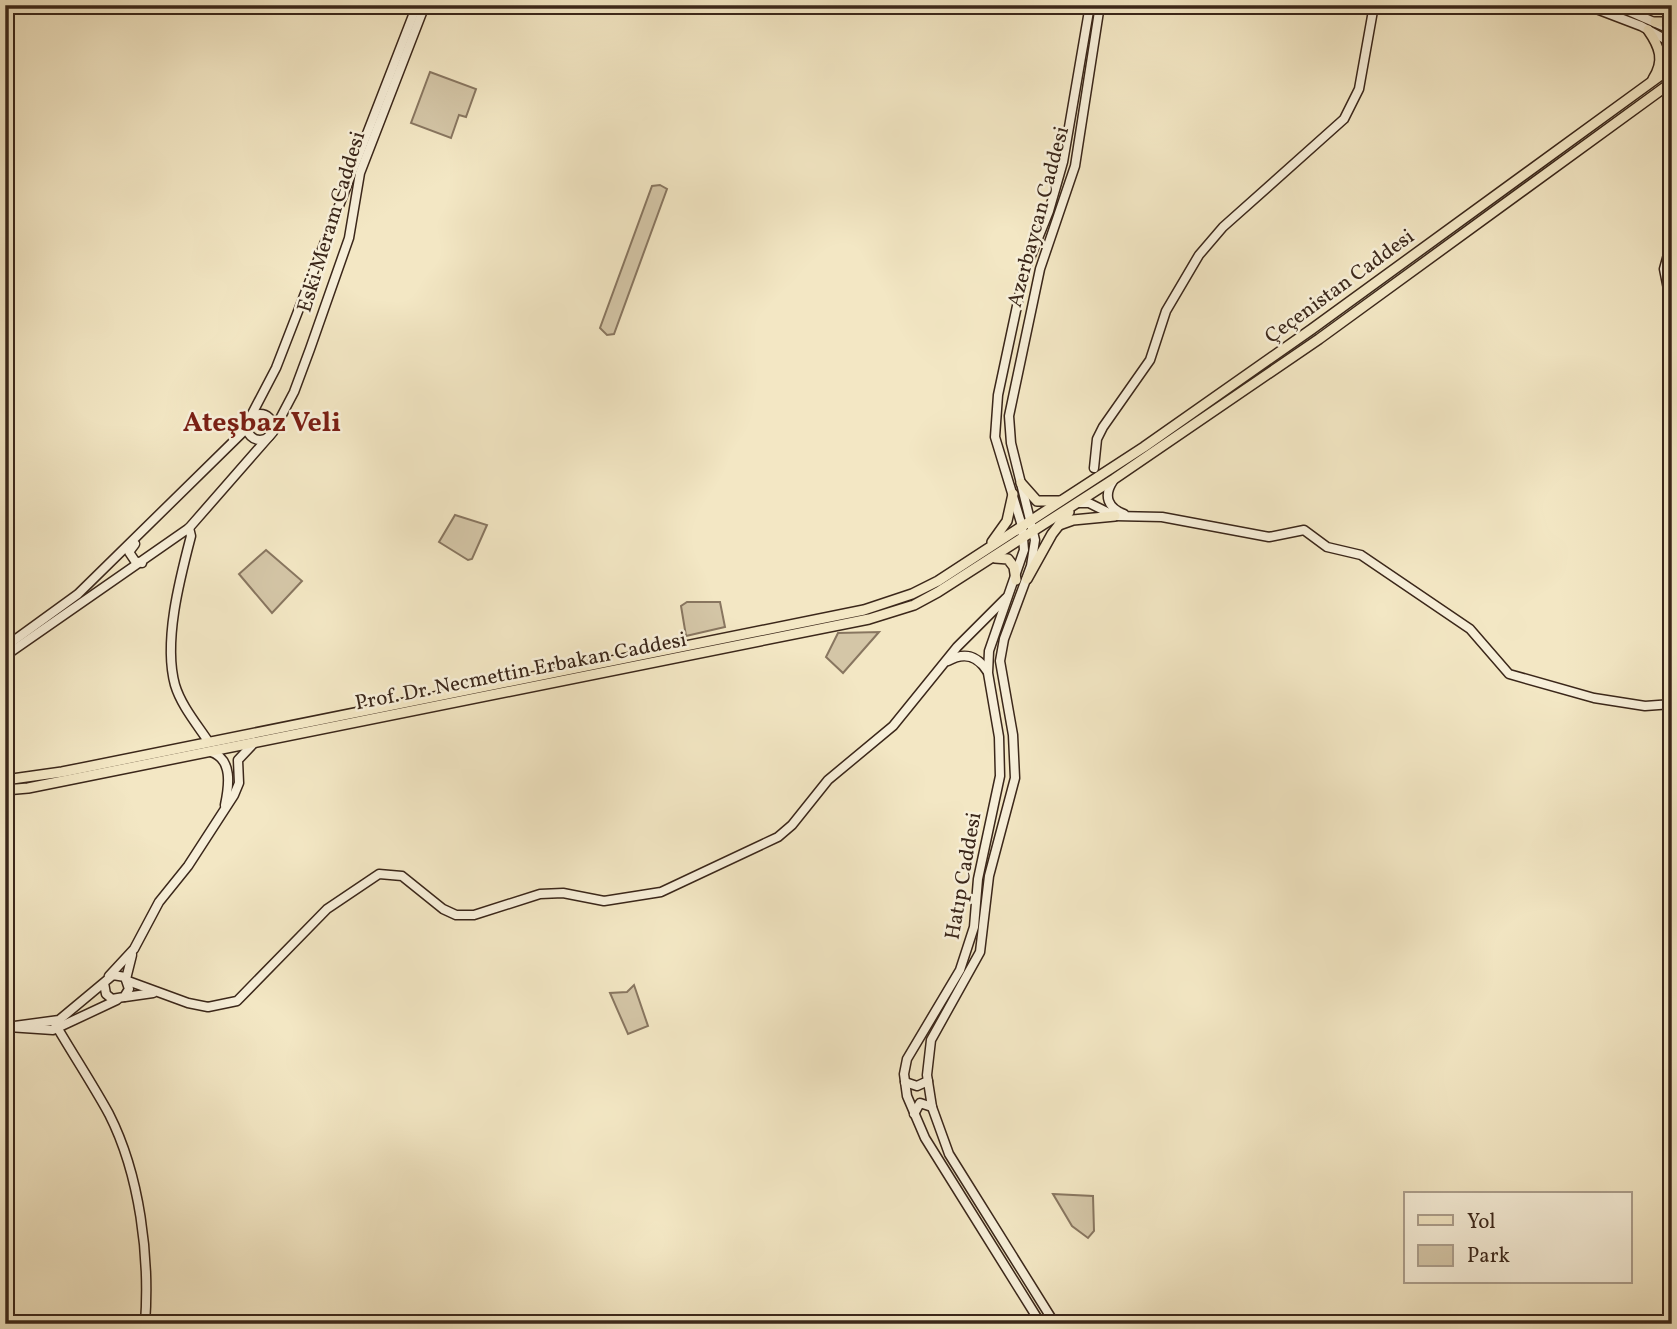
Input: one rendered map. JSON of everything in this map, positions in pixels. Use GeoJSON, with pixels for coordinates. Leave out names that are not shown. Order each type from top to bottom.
{"type":"FeatureCollection","features":[{"type":"Feature","properties":{"kind":"main road"},"geometry":{"type":"LineString","coordinates":[[1647,86],[1661,61],[1651,26],[1672,22]]}},
{"type":"Feature","properties":{"kind":"main road","name":"Çeçenistan Caddesi"},"geometry":{"type":"LineString","coordinates":[[1022,527],[1312,329],[1672,67]]}},
{"type":"Feature","properties":{"kind":"main road","name":"Çeçenistan Caddesi"},"geometry":{"type":"LineString","coordinates":[[1025,537],[1319,339],[1672,84]]}},
{"type":"Feature","properties":{"kind":"main road"},"geometry":{"type":"LineString","coordinates":[[1021,483],[1027,492],[1039,501],[1052,503],[1068,498]]}},
{"type":"Feature","properties":{"kind":"main road"},"geometry":{"type":"LineString","coordinates":[[1013,494],[1004,526],[987,555],[1008,559],[1014,567],[1014,584]]}},
{"type":"Feature","properties":{"kind":"main road"},"geometry":{"type":"LineString","coordinates":[[1027,579],[1058,526],[1077,503]]}},
{"type":"Feature","properties":{"kind":"main road"},"geometry":{"type":"LineString","coordinates":[[1058,526],[1073,520],[1115,516]]}},
{"type":"Feature","properties":{"kind":"main road","name":"Prof. Dr. Necmettin Erbakan Caddesi"},"geometry":{"type":"LineString","coordinates":[[5,790],[28,788],[211,752],[869,619],[925,600],[1022,527]]}},
{"type":"Feature","properties":{"kind":"main road","name":"Prof. Dr. Necmettin Erbakan Caddesi"},"geometry":{"type":"LineString","coordinates":[[5,780],[61,772],[864,610],[912,594],[1025,537]]}},
{"type":"Feature","properties":{"kind":"street"},"geometry":{"type":"LineString","coordinates":[[9,14],[15,5]]}},
{"type":"Feature","properties":{"kind":"street","name":"Eski Meram Caddesi"},"geometry":{"type":"LineString","coordinates":[[5,647],[66,604],[234,442],[249,420],[276,368],[417,5]]}},
{"type":"Feature","properties":{"kind":"street","name":"Eski Meram Caddesi"},"geometry":{"type":"LineString","coordinates":[[5,656],[189,528],[273,432],[294,392],[349,238],[360,173],[425,5]]}},
{"type":"Feature","properties":{"kind":"street"},"geometry":{"type":"LineString","coordinates":[[1082,5],[1089,18]]}},
{"type":"Feature","properties":{"kind":"street","name":"Azerbaycan Caddesi"},"geometry":{"type":"LineString","coordinates":[[993,635],[1023,560],[1025,537],[995,437],[998,395],[1024,273],[1049,211],[1063,162],[1090,5]]}},
{"type":"Feature","properties":{"kind":"street","name":"Azerbaycan Caddesi"},"geometry":{"type":"LineString","coordinates":[[1004,639],[1027,579],[1033,557],[1034,532],[1011,443],[1009,416],[1037,278],[1075,166],[1100,5]]}},
{"type":"Feature","properties":{"kind":"street"},"geometry":{"type":"LineString","coordinates":[[1094,468],[1097,439],[1102,427],[1150,360],[1166,311],[1199,255],[1223,227],[1343,119],[1359,89],[1374,5]]}},
{"type":"Feature","properties":{"kind":"street"},"geometry":{"type":"LineString","coordinates":[[1586,5],[1672,30]]}},
{"type":"Feature","properties":{"kind":"street"},"geometry":{"type":"LineString","coordinates":[[1615,5],[1651,26],[1672,43]]}},
{"type":"Feature","properties":{"kind":"street"},"geometry":{"type":"LineString","coordinates":[[1672,240],[1664,269],[1672,309]]}},
{"type":"Feature","properties":{"kind":"street"},"geometry":{"type":"LineString","coordinates":[[1114,479],[1107,492],[1108,502],[1117,511],[1131,515]]}},
{"type":"Feature","properties":{"kind":"street"},"geometry":{"type":"LineString","coordinates":[[142,563],[131,557],[131,548],[168,512],[180,496]]}},
{"type":"Feature","properties":{"kind":"street"},"geometry":{"type":"LineString","coordinates":[[1077,503],[1089,503],[1115,516],[1162,517],[1269,537],[1304,530],[1327,547],[1361,555],[1470,629],[1509,674],[1594,698],[1645,706],[1672,704]]}},
{"type":"Feature","properties":{"kind":"street"},"geometry":{"type":"LineString","coordinates":[[189,528],[191,536],[177,589],[172,647],[175,684],[189,714],[208,741]]}},
{"type":"Feature","properties":{"kind":"street"},"geometry":{"type":"LineString","coordinates":[[107,979],[117,974],[160,993],[208,1007],[237,1001],[327,909],[379,874],[402,876],[456,915],[474,915],[540,894],[563,893],[604,901],[641,897],[672,888],[778,837],[792,825],[828,780],[893,726],[1014,584]]}},
{"type":"Feature","properties":{"kind":"street","name":"Hatıp Caddesi"},"geometry":{"type":"LineString","coordinates":[[918,1063],[960,970],[974,927],[978,879],[1000,776],[999,737],[988,673],[993,635]]}},
{"type":"Feature","properties":{"kind":"street","name":"Hatıp Caddesi"},"geometry":{"type":"LineString","coordinates":[[1004,639],[1000,672],[1016,758],[1013,788],[989,876],[980,952],[905,1082],[914,1114],[939,1162],[1041,1324]]}},
{"type":"Feature","properties":{"kind":"street"},"geometry":{"type":"LineString","coordinates":[[945,662],[959,656],[970,656],[979,660],[988,673]]}},
{"type":"Feature","properties":{"kind":"street"},"geometry":{"type":"LineString","coordinates":[[56,1025],[107,979],[134,949],[159,902],[188,866],[237,789],[238,760],[254,743]]}},
{"type":"Feature","properties":{"kind":"street"},"geometry":{"type":"LineString","coordinates":[[211,752],[223,759],[227,768],[225,808]]}},
{"type":"Feature","properties":{"kind":"street"},"geometry":{"type":"LineString","coordinates":[[6,1026],[56,1025],[122,998],[129,989],[127,980],[134,949]]}},
{"type":"Feature","properties":{"kind":"street"},"geometry":{"type":"LineString","coordinates":[[107,979],[109,997],[160,993]]}},
{"type":"Feature","properties":{"kind":"street"},"geometry":{"type":"LineString","coordinates":[[56,1025],[109,1115],[130,1171],[144,1254],[145,1324]]}},
{"type":"Feature","properties":{"kind":"street","name":"Hatıp Caddesi"},"geometry":{"type":"LineString","coordinates":[[918,1063],[928,1081],[932,1107],[948,1154],[1055,1324]]}},
{"type":"Feature","properties":{"kind":"street"},"geometry":{"type":"LineString","coordinates":[[905,1082],[917,1086],[928,1081]]}},
{"type":"Feature","properties":{"kind":"street"},"geometry":{"type":"LineString","coordinates":[[914,1114],[920,1103],[932,1107]]}},
{"type":"Feature","properties":{"kind":"green space"},"geometry":{"type":"Polygon","coordinates":[[[430,72],[476,89],[466,117],[459,115],[451,138],[411,123],[430,72]]]}},
{"type":"Feature","properties":{"kind":"green space"},"geometry":{"type":"Polygon","coordinates":[[[660,185],[667,189],[614,334],[607,335],[600,328],[652,186],[660,185]]]}},
{"type":"Feature","properties":{"kind":"green space"},"geometry":{"type":"Polygon","coordinates":[[[455,515],[487,525],[472,559],[468,560],[439,542],[455,515]]]}},
{"type":"Feature","properties":{"kind":"green space"},"geometry":{"type":"Polygon","coordinates":[[[266,550],[302,581],[272,613],[239,574],[266,550]]]}},
{"type":"Feature","properties":{"kind":"green space"},"geometry":{"type":"Polygon","coordinates":[[[687,602],[720,602],[725,627],[686,636],[681,606],[687,602]]]}},
{"type":"Feature","properties":{"kind":"green space"},"geometry":{"type":"Polygon","coordinates":[[[879,632],[843,673],[826,657],[838,633],[879,632]]]}},
{"type":"Feature","properties":{"kind":"green space"},"geometry":{"type":"Polygon","coordinates":[[[634,985],[648,1026],[628,1034],[610,993],[627,992],[634,985]]]}},
{"type":"Feature","properties":{"kind":"green space"},"geometry":{"type":"Polygon","coordinates":[[[1053,1194],[1093,1196],[1094,1231],[1088,1238],[1072,1226],[1053,1194]]]}},
{"type":"Feature","properties":{"kind":"district","name":"Ateşbaz Veli"},"geometry":{"type":"Point","coordinates":[262,423]}}]}
